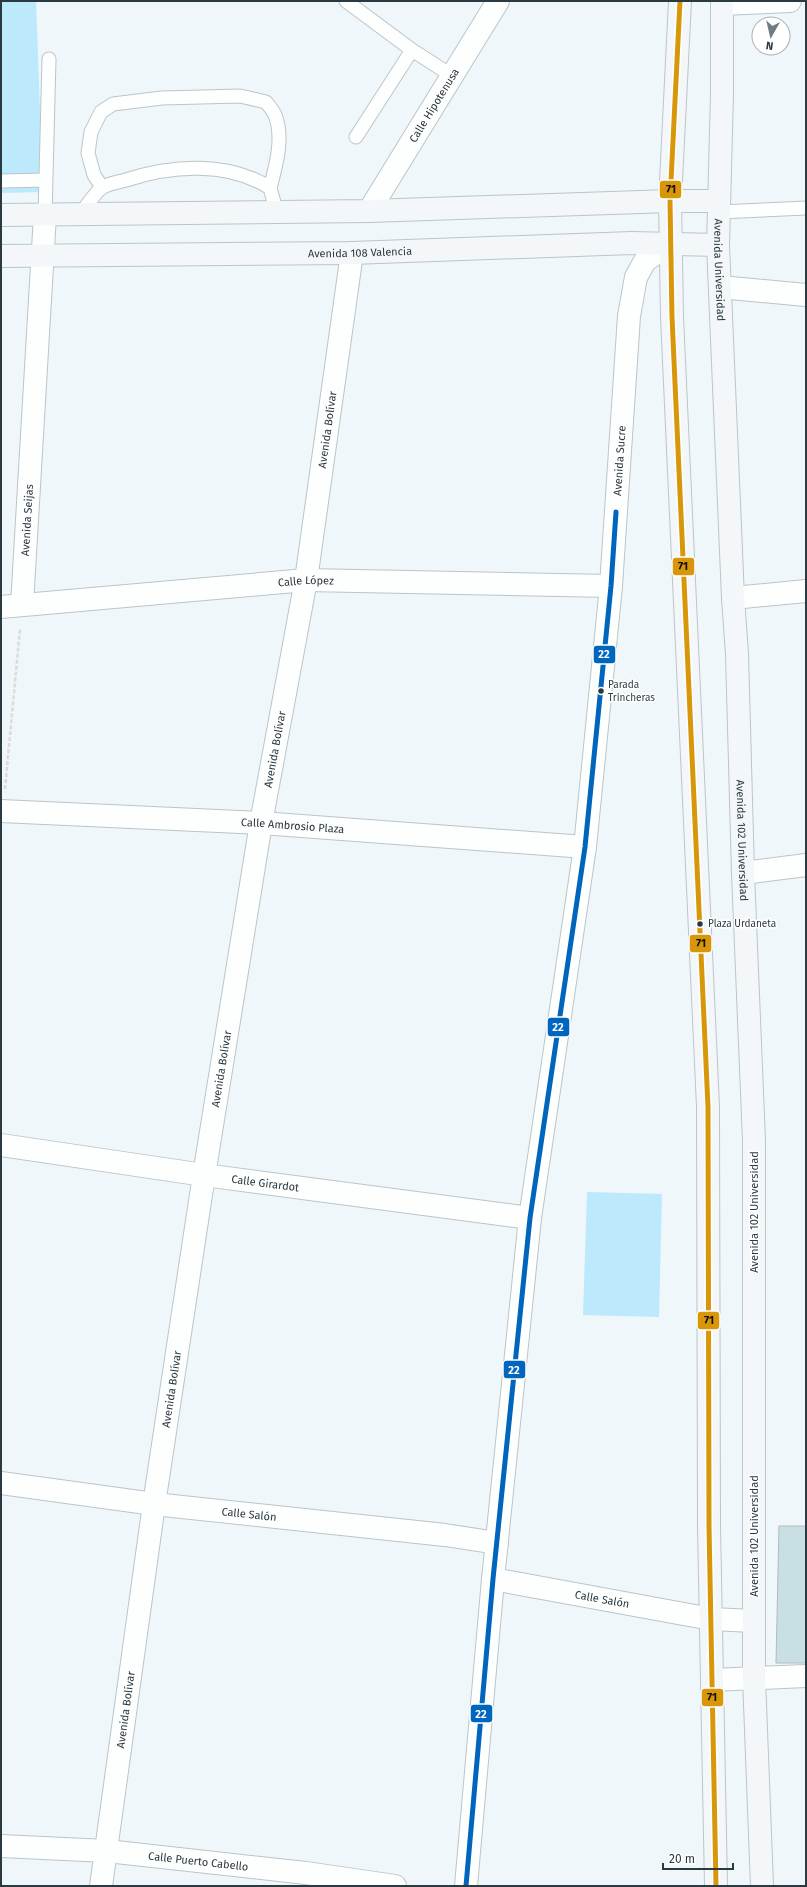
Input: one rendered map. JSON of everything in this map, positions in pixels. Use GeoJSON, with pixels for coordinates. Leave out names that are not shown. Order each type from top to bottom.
{"type":"FeatureCollection","features":[{"type":"Feature","properties":{"kind":"main road"},"geometry":{"type":"LineString","coordinates":[[680,1],[670,201],[672,317],[708,1107],[711,1619],[716,1886]]}},
{"type":"Feature","properties":{"kind":"main road","name":"Avenida Universidad"},"geometry":{"type":"LineString","coordinates":[[722,2],[722,94],[718,246],[731,538]]}},
{"type":"Feature","properties":{"kind":"main road"},"geometry":{"type":"LineString","coordinates":[[1,215],[277,213],[670,201],[719,207]]}},
{"type":"Feature","properties":{"kind":"main road","name":"Avenida 108 Valencia"},"geometry":{"type":"LineString","coordinates":[[1,256],[352,253],[671,243],[718,246]]}},
{"type":"Feature","properties":{"kind":"main road","name":"Avenida 102 Universidad"},"geometry":{"type":"LineString","coordinates":[[731,538],[737,654],[743,874],[754,1141],[754,1678],[762,1886]]}},
{"type":"Feature","properties":{"kind":"street","name":"Calle Hipotenusa"},"geometry":{"type":"LineString","coordinates":[[369,211],[454,76],[498,1]]}},
{"type":"Feature","properties":{"kind":"street"},"geometry":{"type":"LineString","coordinates":[[722,2],[790,1]]}},
{"type":"Feature","properties":{"kind":"street","name":"Avenida Seijas"},"geometry":{"type":"LineString","coordinates":[[22,605],[44,256],[45,215]]}},
{"type":"Feature","properties":{"kind":"street","name":"Avenida Sucre"},"geometry":{"type":"LineString","coordinates":[[466,1886],[492,1579],[497,1543],[530,1218],[585,847],[611,586],[630,316],[636,277],[645,261],[671,243]]}},
{"type":"Feature","properties":{"kind":"street","name":"Avenida Bolívar"},"geometry":{"type":"LineString","coordinates":[[101,1886],[154,1504],[204,1175],[261,823],[306,580],[352,253]]}},
{"type":"Feature","properties":{"kind":"street"},"geometry":{"type":"LineString","coordinates":[[720,287],[806,295]]}},
{"type":"Feature","properties":{"kind":"street","name":"Calle López"},"geometry":{"type":"LineString","coordinates":[[1,607],[306,580],[611,586]]}},
{"type":"Feature","properties":{"kind":"street"},"geometry":{"type":"LineString","coordinates":[[733,598],[806,591]]}},
{"type":"Feature","properties":{"kind":"street","name":"Calle Ambrosio Plaza"},"geometry":{"type":"LineString","coordinates":[[1,816],[261,823],[585,847]]}},
{"type":"Feature","properties":{"kind":"street"},"geometry":{"type":"LineString","coordinates":[[743,874],[806,865]]}},
{"type":"Feature","properties":{"kind":"street","name":"Calle Girardot"},"geometry":{"type":"LineString","coordinates":[[1,1145],[204,1175],[530,1218]]}},
{"type":"Feature","properties":{"kind":"street","name":"Calle Salón"},"geometry":{"type":"LineString","coordinates":[[1,1483],[154,1504],[445,1534],[497,1543]]}},
{"type":"Feature","properties":{"kind":"street","name":"Calle Salón"},"geometry":{"type":"LineString","coordinates":[[492,1579],[711,1619]]}},
{"type":"Feature","properties":{"kind":"street"},"geometry":{"type":"LineString","coordinates":[[711,1619],[754,1621]]}},
{"type":"Feature","properties":{"kind":"street"},"geometry":{"type":"LineString","coordinates":[[712,1680],[806,1676]]}},
{"type":"Feature","properties":{"kind":"street","name":"Calle Puerto Cabello"},"geometry":{"type":"LineString","coordinates":[[1,1846],[107,1851],[306,1880],[395,1886]]}},
{"type":"Feature","properties":{"kind":"lane"},"geometry":{"type":"LineString","coordinates":[[346,1],[412,50],[454,76]]}},
{"type":"Feature","properties":{"kind":"lane"},"geometry":{"type":"LineString","coordinates":[[356,137],[412,50]]}},
{"type":"Feature","properties":{"kind":"lane"},"geometry":{"type":"LineString","coordinates":[[45,215],[49,59]]}},
{"type":"Feature","properties":{"kind":"lane"},"geometry":{"type":"LineString","coordinates":[[102,187],[94,175],[88,153],[91,132],[101,112],[113,104],[162,98],[240,96],[266,102],[275,114],[279,130],[277,155],[270,188],[277,213]]}},
{"type":"Feature","properties":{"kind":"lane"},"geometry":{"type":"LineString","coordinates":[[80,215],[102,187],[153,171],[198,167],[239,174],[258,180],[270,188]]}},
{"type":"Feature","properties":{"kind":"lane"},"geometry":{"type":"LineString","coordinates":[[1,181],[46,180]]}},
{"type":"Feature","properties":{"kind":"lane"},"geometry":{"type":"LineString","coordinates":[[719,207],[806,208]]}},
{"type":"Feature","properties":{"kind":"path"},"geometry":{"type":"LineString","coordinates":[[1,816],[22,605]]}},
{"type":"Feature","properties":{"kind":"shaded area"},"geometry":{"type":"Polygon","coordinates":[[[1,1],[36,1],[43,192],[1,193],[1,1]]]}},
{"type":"Feature","properties":{"kind":"shaded area"},"geometry":{"type":"Polygon","coordinates":[[[587,1192],[662,1194],[659,1317],[583,1315],[587,1192]]]}},
{"type":"Feature","properties":{"kind":"building"},"geometry":{"type":"Polygon","coordinates":[[[779,1526],[806,1526],[806,1663],[776,1663],[779,1526]]]}},
{"type":"Feature","properties":{"kind":"transit line","name":"71"},"geometry":{"type":"LineString","coordinates":[[680,1],[670,201],[672,317],[708,1107],[709,1526],[716,1886]]}},
{"type":"Feature","properties":{"kind":"transit line","name":"22"},"geometry":{"type":"LineString","coordinates":[[466,1886],[493,1579],[530,1218],[585,847],[611,586],[616,512]]}},
{"type":"Feature","properties":{"kind":"place","name":"Parada Trincheras"},"geometry":{"type":"Point","coordinates":[601,691]}},
{"type":"Feature","properties":{"kind":"place","name":"Plaza Urdaneta"},"geometry":{"type":"Point","coordinates":[700,924]}}]}
